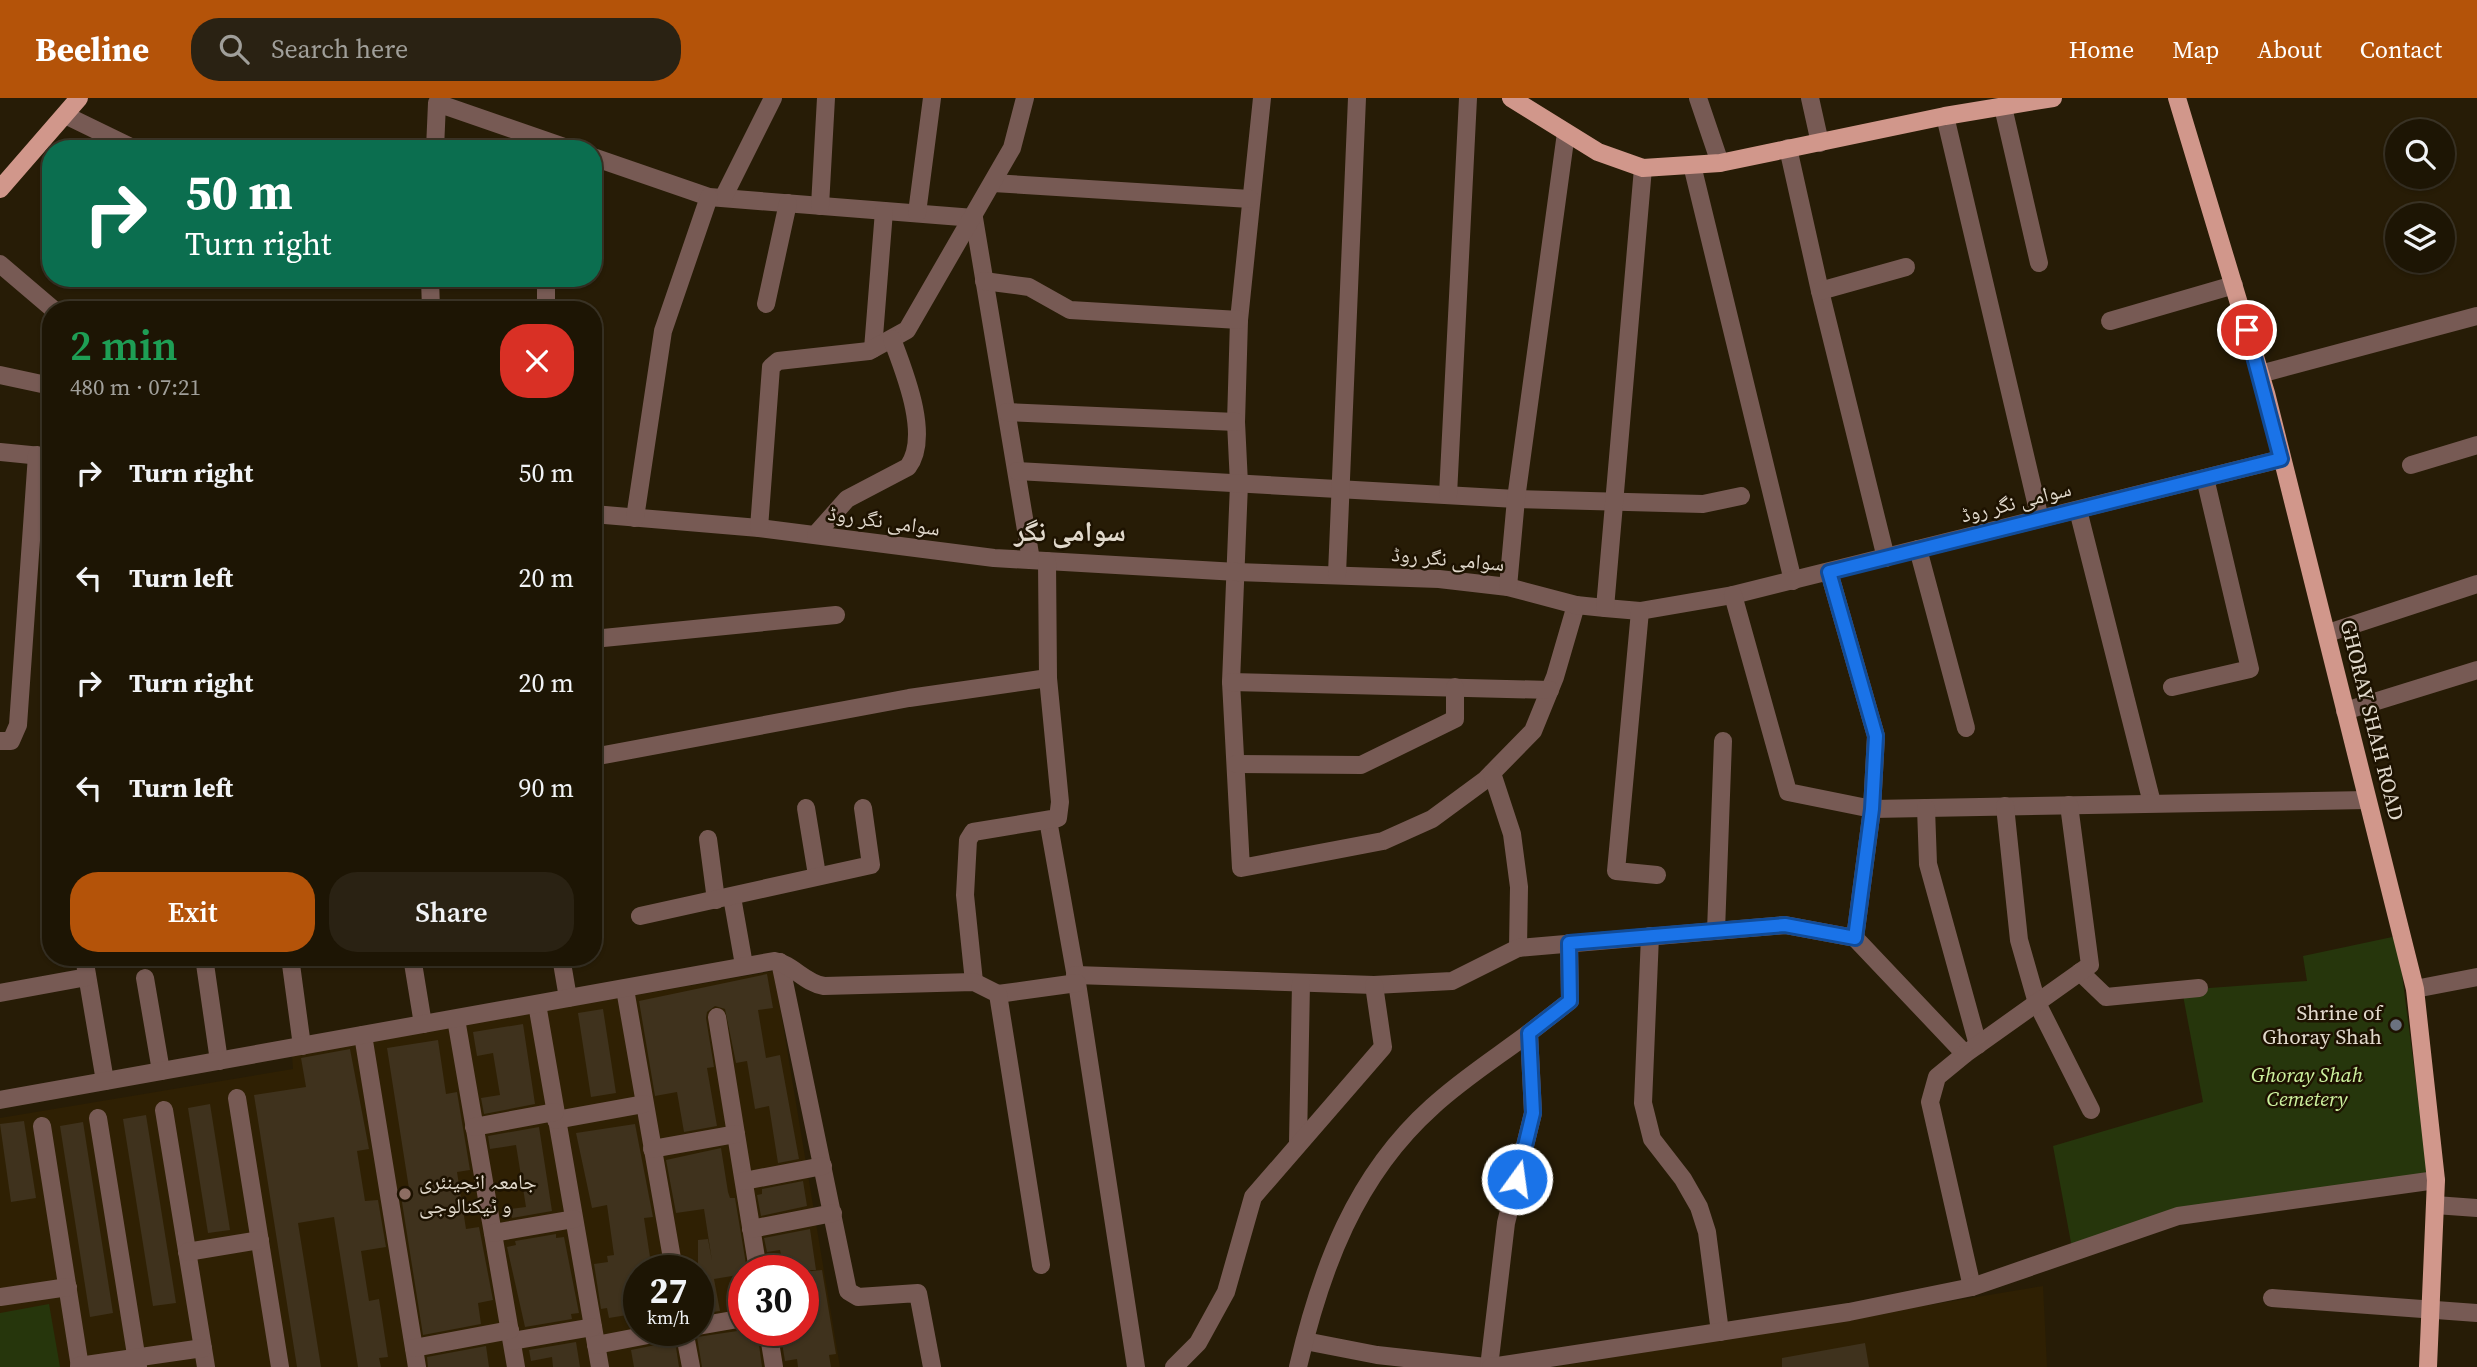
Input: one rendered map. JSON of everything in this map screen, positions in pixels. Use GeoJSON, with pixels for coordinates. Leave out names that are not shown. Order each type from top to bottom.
{"type":"FeatureCollection","features":[{"type":"Feature","properties":{"kind":"main road"},"geometry":{"type":"LineString","coordinates":[[43,140],[79,98]]}},
{"type":"Feature","properties":{"kind":"main road"},"geometry":{"type":"LineString","coordinates":[[1513,98],[1566,133],[1616,161],[1643,168],[1720,163],[1945,116],[2053,98]]}},
{"type":"Feature","properties":{"kind":"main road","name":"GHORAY SHAH ROAD"},"geometry":{"type":"LineString","coordinates":[[2177,98],[2260,374],[2328,633],[2415,989],[2436,1180],[2428,1367]]}},
{"type":"Feature","properties":{"kind":"main road"},"geometry":{"type":"LineString","coordinates":[[0,189],[42,141]]}},
{"type":"Feature","properties":{"kind":"street"},"geometry":{"type":"LineString","coordinates":[[635,518],[663,331],[716,198],[773,98]]}},
{"type":"Feature","properties":{"kind":"street"},"geometry":{"type":"LineString","coordinates":[[820,206],[825,98]]}},
{"type":"Feature","properties":{"kind":"street"},"geometry":{"type":"LineString","coordinates":[[917,213],[932,98]]}},
{"type":"Feature","properties":{"kind":"street"},"geometry":{"type":"LineString","coordinates":[[760,528],[771,367],[778,361],[873,349],[907,330],[1012,148],[1025,98]]}},
{"type":"Feature","properties":{"kind":"street"},"geometry":{"type":"LineString","coordinates":[[1262,98],[1239,320],[1236,422],[1239,484],[1231,682],[1241,868],[1383,841],[1432,819],[1492,773],[1533,731],[1550,690],[1576,605]]}},
{"type":"Feature","properties":{"kind":"street"},"geometry":{"type":"LineString","coordinates":[[1337,574],[1357,98]]}},
{"type":"Feature","properties":{"kind":"street"},"geometry":{"type":"LineString","coordinates":[[1448,495],[1468,98]]}},
{"type":"Feature","properties":{"kind":"street"},"geometry":{"type":"LineString","coordinates":[[1698,98],[1720,163]]}},
{"type":"Feature","properties":{"kind":"street"},"geometry":{"type":"LineString","coordinates":[[1810,98],[1820,143]]}},
{"type":"Feature","properties":{"kind":"street"},"geometry":{"type":"LineString","coordinates":[[436,140],[438,103],[534,140]]}},
{"type":"Feature","properties":{"kind":"street"},"geometry":{"type":"LineString","coordinates":[[2003,107],[2039,263]]}},
{"type":"Feature","properties":{"kind":"street"},"geometry":{"type":"LineString","coordinates":[[65,115],[116,140]]}},
{"type":"Feature","properties":{"kind":"street"},"geometry":{"type":"LineString","coordinates":[[1945,116],[2040,519]]}},
{"type":"Feature","properties":{"kind":"street"},"geometry":{"type":"LineString","coordinates":[[1508,587],[1516,499],[1566,133]]}},
{"type":"Feature","properties":{"kind":"street"},"geometry":{"type":"LineString","coordinates":[[1788,148],[1820,291],[1886,558]]}},
{"type":"Feature","properties":{"kind":"street"},"geometry":{"type":"LineString","coordinates":[[602,160],[716,198],[974,218]]}},
{"type":"Feature","properties":{"kind":"street"},"geometry":{"type":"LineString","coordinates":[[1692,166],[1793,581]]}},
{"type":"Feature","properties":{"kind":"street"},"geometry":{"type":"LineString","coordinates":[[1605,608],[1612,502],[1643,168]]}},
{"type":"Feature","properties":{"kind":"street"},"geometry":{"type":"LineString","coordinates":[[993,183],[1250,199]]}},
{"type":"Feature","properties":{"kind":"street"},"geometry":{"type":"LineString","coordinates":[[766,304],[788,203]]}},
{"type":"Feature","properties":{"kind":"street"},"geometry":{"type":"LineString","coordinates":[[873,349],[884,211]]}},
{"type":"Feature","properties":{"kind":"street"},"geometry":{"type":"LineString","coordinates":[[974,218],[1017,471],[1039,560],[1060,802],[1058,818],[973,832],[968,840],[965,895],[974,982]]}},
{"type":"Feature","properties":{"kind":"street"},"geometry":{"type":"LineString","coordinates":[[0,264],[43,301]]}},
{"type":"Feature","properties":{"kind":"street"},"geometry":{"type":"LineString","coordinates":[[1820,291],[1906,267]]}},
{"type":"Feature","properties":{"kind":"street"},"geometry":{"type":"LineString","coordinates":[[984,281],[1029,287],[1070,310],[1239,320]]}},
{"type":"Feature","properties":{"kind":"street"},"geometry":{"type":"LineString","coordinates":[[2110,321],[2234,285]]}},
{"type":"Feature","properties":{"kind":"street"},"geometry":{"type":"LineString","coordinates":[[2260,374],[2477,316]]}},
{"type":"Feature","properties":{"kind":"street"},"geometry":{"type":"LineString","coordinates":[[816,534],[847,499],[908,467],[914,459],[914,398],[892,339]]}},
{"type":"Feature","properties":{"kind":"street"},"geometry":{"type":"LineString","coordinates":[[0,375],[42,384]]}},
{"type":"Feature","properties":{"kind":"street"},"geometry":{"type":"LineString","coordinates":[[1007,412],[1236,422]]}},
{"type":"Feature","properties":{"kind":"street"},"geometry":{"type":"LineString","coordinates":[[2411,465],[2477,445]]}},
{"type":"Feature","properties":{"kind":"street"},"geometry":{"type":"LineString","coordinates":[[0,452],[42,456]]}},
{"type":"Feature","properties":{"kind":"street","name":"سوامی نگر روڈ"},"geometry":{"type":"LineString","coordinates":[[602,515],[816,534],[994,558],[1237,572],[1439,579],[1508,587],[1576,605],[1640,611],[1733,596],[2281,459]]}},
{"type":"Feature","properties":{"kind":"street"},"geometry":{"type":"LineString","coordinates":[[1017,471],[1516,499],[1703,503],[1741,496]]}},
{"type":"Feature","properties":{"kind":"street"},"geometry":{"type":"LineString","coordinates":[[0,741],[11,741],[18,725],[42,477]]}},
{"type":"Feature","properties":{"kind":"street"},"geometry":{"type":"LineString","coordinates":[[2172,687],[2250,668],[2205,478]]}},
{"type":"Feature","properties":{"kind":"street"},"geometry":{"type":"LineString","coordinates":[[2078,510],[2152,803]]}},
{"type":"Feature","properties":{"kind":"street"},"geometry":{"type":"LineString","coordinates":[[1918,549],[1966,728]]}},
{"type":"Feature","properties":{"kind":"street"},"geometry":{"type":"LineString","coordinates":[[1829,572],[1876,736],[1872,809],[1855,938]]}},
{"type":"Feature","properties":{"kind":"street"},"geometry":{"type":"LineString","coordinates":[[2328,633],[2477,584]]}},
{"type":"Feature","properties":{"kind":"street"},"geometry":{"type":"LineString","coordinates":[[1733,596],[1788,792],[1872,809],[2367,800]]}},
{"type":"Feature","properties":{"kind":"street"},"geometry":{"type":"LineString","coordinates":[[1640,611],[1615,871],[1657,875]]}},
{"type":"Feature","properties":{"kind":"street"},"geometry":{"type":"LineString","coordinates":[[602,638],[836,615]]}},
{"type":"Feature","properties":{"kind":"street"},"geometry":{"type":"LineString","coordinates":[[2345,711],[2477,670]]}},
{"type":"Feature","properties":{"kind":"street"},"geometry":{"type":"LineString","coordinates":[[602,755],[909,698],[1048,678]]}},
{"type":"Feature","properties":{"kind":"street"},"geometry":{"type":"LineString","coordinates":[[1231,682],[1550,690]]}},
{"type":"Feature","properties":{"kind":"street"},"geometry":{"type":"LineString","coordinates":[[1236,764],[1361,765],[1455,719],[1455,687]]}},
{"type":"Feature","properties":{"kind":"street"},"geometry":{"type":"LineString","coordinates":[[1716,931],[1723,741]]}},
{"type":"Feature","properties":{"kind":"street"},"geometry":{"type":"LineString","coordinates":[[1492,773],[1512,834],[1519,887],[1518,947]]}},
{"type":"Feature","properties":{"kind":"street"},"geometry":{"type":"LineString","coordinates":[[1972,1287],[1930,1102],[1937,1077],[2090,965],[2069,805]]}},
{"type":"Feature","properties":{"kind":"street"},"geometry":{"type":"LineString","coordinates":[[2005,806],[2019,940],[2037,1003],[2091,1110]]}},
{"type":"Feature","properties":{"kind":"street"},"geometry":{"type":"LineString","coordinates":[[806,808],[817,875]]}},
{"type":"Feature","properties":{"kind":"street"},"geometry":{"type":"LineString","coordinates":[[640,916],[871,865],[863,808]]}},
{"type":"Feature","properties":{"kind":"street"},"geometry":{"type":"LineString","coordinates":[[1926,808],[1928,863],[1972,1050]]}},
{"type":"Feature","properties":{"kind":"street"},"geometry":{"type":"LineString","coordinates":[[1048,820],[1076,979],[1136,1367]]}},
{"type":"Feature","properties":{"kind":"street"},"geometry":{"type":"LineString","coordinates":[[708,839],[744,965]]}},
{"type":"Feature","properties":{"kind":"street"},"geometry":{"type":"LineString","coordinates":[[0,1100],[625,989],[744,965],[780,962],[808,982],[824,986],[974,982],[998,994],[1076,979],[1374,985],[1452,981],[1518,947],[1785,925],[1855,938],[1972,1050]]}},
{"type":"Feature","properties":{"kind":"street"},"geometry":{"type":"LineString","coordinates":[[1650,936],[1643,1103],[1653,1139],[1683,1179],[1703,1219],[1712,1256],[1720,1332]]}},
{"type":"Feature","properties":{"kind":"street"},"geometry":{"type":"LineString","coordinates":[[1298,1367],[1331,1251],[1371,1176],[1431,1107],[1570,1001],[1569,943]]}},
{"type":"Feature","properties":{"kind":"street"},"geometry":{"type":"LineString","coordinates":[[780,962],[849,1291],[858,1297],[918,1293],[932,1367]]}},
{"type":"Feature","properties":{"kind":"street"},"geometry":{"type":"LineString","coordinates":[[85,966],[105,1081]]}},
{"type":"Feature","properties":{"kind":"street"},"geometry":{"type":"LineString","coordinates":[[205,966],[219,1061]]}},
{"type":"Feature","properties":{"kind":"street"},"geometry":{"type":"LineString","coordinates":[[290,966],[302,1046]]}},
{"type":"Feature","properties":{"kind":"street"},"geometry":{"type":"LineString","coordinates":[[414,966],[424,1024]]}},
{"type":"Feature","properties":{"kind":"street"},"geometry":{"type":"LineString","coordinates":[[562,966],[568,999]]}},
{"type":"Feature","properties":{"kind":"street"},"geometry":{"type":"LineString","coordinates":[[2080,972],[2106,997],[2199,988]]}},
{"type":"Feature","properties":{"kind":"street"},"geometry":{"type":"LineString","coordinates":[[0,993],[87,977]]}},
{"type":"Feature","properties":{"kind":"street"},"geometry":{"type":"LineString","coordinates":[[2415,989],[2477,977]]}},
{"type":"Feature","properties":{"kind":"street"},"geometry":{"type":"LineString","coordinates":[[145,978],[161,1071]]}},
{"type":"Feature","properties":{"kind":"street"},"geometry":{"type":"LineString","coordinates":[[1298,1143],[1301,983]]}},
{"type":"Feature","properties":{"kind":"street"},"geometry":{"type":"LineString","coordinates":[[1174,1367],[1198,1343],[1226,1292],[1253,1197],[1383,1047],[1374,985]]}},
{"type":"Feature","properties":{"kind":"street"},"geometry":{"type":"LineString","coordinates":[[625,989],[671,1255]]}},
{"type":"Feature","properties":{"kind":"street"},"geometry":{"type":"LineString","coordinates":[[998,994],[1041,1265]]}},
{"type":"Feature","properties":{"kind":"street"},"geometry":{"type":"LineString","coordinates":[[537,1004],[600,1367]]}},
{"type":"Feature","properties":{"kind":"street"},"geometry":{"type":"LineString","coordinates":[[718,1017],[755,1255]]}},
{"type":"Feature","properties":{"kind":"street"},"geometry":{"type":"LineString","coordinates":[[456,1019],[516,1367]]}},
{"type":"Feature","properties":{"kind":"street"},"geometry":{"type":"LineString","coordinates":[[1489,1367],[1506,1223],[1533,1113],[1529,1033]]}},
{"type":"Feature","properties":{"kind":"street"},"geometry":{"type":"LineString","coordinates":[[363,1035],[417,1367]]}},
{"type":"Feature","properties":{"kind":"street"},"geometry":{"type":"LineString","coordinates":[[237,1098],[281,1367]]}},
{"type":"Feature","properties":{"kind":"street"},"geometry":{"type":"LineString","coordinates":[[474,1127],[644,1104]]}},
{"type":"Feature","properties":{"kind":"street"},"geometry":{"type":"LineString","coordinates":[[164,1110],[206,1367]]}},
{"type":"Feature","properties":{"kind":"street"},"geometry":{"type":"LineString","coordinates":[[98,1118],[138,1362]]}},
{"type":"Feature","properties":{"kind":"street"},"geometry":{"type":"LineString","coordinates":[[42,1126],[80,1367],[138,1362],[203,1348]]}},
{"type":"Feature","properties":{"kind":"street"},"geometry":{"type":"LineString","coordinates":[[652,1149],[736,1134]]}},
{"type":"Feature","properties":{"kind":"street"},"geometry":{"type":"LineString","coordinates":[[744,1181],[823,1166]]}},
{"type":"Feature","properties":{"kind":"street"},"geometry":{"type":"LineString","coordinates":[[1305,1341],[1377,1355],[1489,1367],[1831,1315],[1972,1287],[2178,1216],[2436,1180]]}},
{"type":"Feature","properties":{"kind":"street"},"geometry":{"type":"LineString","coordinates":[[2435,1205],[2477,1208]]}},
{"type":"Feature","properties":{"kind":"street"},"geometry":{"type":"LineString","coordinates":[[751,1229],[832,1213]]}},
{"type":"Feature","properties":{"kind":"street"},"geometry":{"type":"LineString","coordinates":[[493,1233],[574,1219]]}},
{"type":"Feature","properties":{"kind":"street"},"geometry":{"type":"LineString","coordinates":[[187,1252],[260,1240]]}},
{"type":"Feature","properties":{"kind":"street"},"geometry":{"type":"LineString","coordinates":[[0,1297],[68,1287]]}},
{"type":"Feature","properties":{"kind":"street"},"geometry":{"type":"LineString","coordinates":[[2272,1298],[2477,1313]]}},
{"type":"Feature","properties":{"kind":"street"},"geometry":{"type":"LineString","coordinates":[[414,1348],[511,1336],[623,1334]]}},
{"type":"Feature","properties":{"kind":"street"},"geometry":{"type":"LineString","coordinates":[[687,1346],[691,1367]]}},
{"type":"Feature","properties":{"kind":"street"},"geometry":{"type":"LineString","coordinates":[[771,1346],[774,1367]]}},
{"type":"Feature","properties":{"kind":"shaded area","name":"جامعہ انجینئری و ٹیکنالوجی"},"geometry":{"type":"Polygon","coordinates":[[[774,971],[840,1367],[0,1367],[0,1118],[293,1069],[292,1055],[774,971]]]}},
{"type":"Feature","properties":{"kind":"shaded area"},"geometry":{"type":"Polygon","coordinates":[[[2043,1286],[2047,1367],[1554,1367],[2043,1286]]]}},
{"type":"Feature","properties":{"kind":"green space","name":"Ghoray Shah Cemetery"},"geometry":{"type":"Polygon","coordinates":[[[2397,936],[2428,1175],[2185,1211],[2072,1248],[2053,1146],[2203,1102],[2182,990],[2307,981],[2303,956],[2397,936]]]}},
{"type":"Feature","properties":{"kind":"green space"},"geometry":{"type":"Polygon","coordinates":[[[49,1304],[60,1367],[0,1367],[0,1313],[49,1304]]]}},
{"type":"Feature","properties":{"kind":"building"},"geometry":{"type":"Polygon","coordinates":[[[767,974],[773,1008],[758,1010],[766,1058],[780,1055],[799,1159],[778,1163],[769,1106],[755,1109],[747,1061],[736,1063],[725,1009],[715,1006],[707,1012],[706,1018],[714,1067],[707,1068],[717,1126],[684,1132],[677,1092],[655,1096],[639,1001],[767,974]]]}},
{"type":"Feature","properties":{"kind":"building"},"geometry":{"type":"Polygon","coordinates":[[[603,1009],[616,1093],[591,1097],[578,1013],[603,1009]]]}},
{"type":"Feature","properties":{"kind":"building"},"geometry":{"type":"Polygon","coordinates":[[[523,1024],[535,1104],[484,1114],[481,1098],[500,1095],[493,1053],[477,1056],[473,1032],[523,1024]]]}},
{"type":"Feature","properties":{"kind":"building"},"geometry":{"type":"Polygon","coordinates":[[[438,1040],[446,1094],[457,1092],[470,1170],[457,1172],[466,1229],[479,1227],[493,1300],[478,1303],[481,1324],[423,1335],[401,1196],[410,1195],[387,1048],[438,1040]]]}},
{"type":"Feature","properties":{"kind":"building"},"geometry":{"type":"Polygon","coordinates":[[[350,1049],[369,1149],[357,1151],[365,1201],[378,1200],[386,1247],[361,1251],[369,1301],[379,1299],[388,1357],[379,1358],[381,1367],[358,1367],[334,1217],[298,1223],[321,1367],[297,1367],[254,1095],[306,1087],[301,1058],[350,1049]]]}},
{"type":"Feature","properties":{"kind":"building"},"geometry":{"type":"Polygon","coordinates":[[[210,1104],[230,1230],[208,1233],[188,1108],[210,1104]]]}},
{"type":"Feature","properties":{"kind":"building"},"geometry":{"type":"Polygon","coordinates":[[[146,1115],[176,1303],[153,1306],[123,1119],[146,1115]]]}},
{"type":"Feature","properties":{"kind":"building"},"geometry":{"type":"Polygon","coordinates":[[[24,1121],[36,1198],[11,1202],[0,1124],[24,1121]]]}},
{"type":"Feature","properties":{"kind":"building"},"geometry":{"type":"Polygon","coordinates":[[[83,1122],[113,1313],[90,1317],[60,1126],[83,1122]]]}},
{"type":"Feature","properties":{"kind":"building"},"geometry":{"type":"Polygon","coordinates":[[[635,1124],[653,1217],[644,1218],[650,1255],[623,1255],[623,1316],[609,1318],[607,1308],[601,1309],[594,1264],[608,1262],[607,1256],[614,1255],[607,1205],[592,1208],[576,1133],[635,1124]]]}},
{"type":"Feature","properties":{"kind":"building"},"geometry":{"type":"Polygon","coordinates":[[[539,1127],[552,1211],[512,1218],[510,1209],[526,1207],[516,1145],[490,1149],[488,1136],[539,1127]]]}},
{"type":"Feature","properties":{"kind":"building"},"geometry":{"type":"Polygon","coordinates":[[[721,1148],[728,1192],[730,1198],[735,1198],[744,1255],[728,1255],[728,1277],[714,1279],[714,1255],[711,1255],[704,1209],[676,1213],[666,1160],[721,1148]]]}},
{"type":"Feature","properties":{"kind":"building"},"geometry":{"type":"Polygon","coordinates":[[[803,1181],[807,1206],[761,1216],[757,1195],[762,1194],[762,1189],[803,1181]]]}},
{"type":"Feature","properties":{"kind":"building"},"geometry":{"type":"Polygon","coordinates":[[[810,1229],[814,1255],[781,1255],[780,1250],[767,1252],[764,1238],[810,1229]]]}},
{"type":"Feature","properties":{"kind":"building"},"geometry":{"type":"Polygon","coordinates":[[[556,1234],[556,1238],[564,1237],[579,1313],[571,1314],[572,1319],[525,1327],[507,1247],[516,1245],[515,1241],[556,1234]]]}},
{"type":"Feature","properties":{"kind":"building"},"geometry":{"type":"Polygon","coordinates":[[[708,1239],[711,1255],[698,1255],[698,1240],[708,1239]]]}},
{"type":"Feature","properties":{"kind":"building"},"geometry":{"type":"Polygon","coordinates":[[[819,1270],[822,1270],[836,1354],[829,1355],[831,1367],[798,1367],[797,1359],[785,1361],[782,1346],[819,1346],[819,1270]]]}},
{"type":"Feature","properties":{"kind":"building"},"geometry":{"type":"Polygon","coordinates":[[[714,1279],[720,1311],[714,1312],[714,1279]]]}},
{"type":"Feature","properties":{"kind":"building"},"geometry":{"type":"Polygon","coordinates":[[[728,1332],[728,1346],[759,1346],[762,1367],[702,1367],[698,1346],[714,1346],[714,1334],[728,1332]]]}},
{"type":"Feature","properties":{"kind":"building"},"geometry":{"type":"Polygon","coordinates":[[[576,1342],[580,1367],[553,1367],[552,1357],[531,1361],[529,1350],[576,1342]]]}},
{"type":"Feature","properties":{"kind":"building"},"geometry":{"type":"Polygon","coordinates":[[[1865,1343],[1869,1367],[1782,1367],[1782,1358],[1865,1343]]]}},
{"type":"Feature","properties":{"kind":"building"},"geometry":{"type":"Polygon","coordinates":[[[486,1346],[489,1367],[428,1367],[427,1357],[486,1346]]]}},
{"type":"Feature","properties":{"kind":"building"},"geometry":{"type":"Polygon","coordinates":[[[651,1346],[676,1346],[679,1367],[634,1367],[631,1350],[651,1346]]]}},
{"type":"Feature","properties":{"kind":"place","name":"Shrine of Ghoray Shah"},"geometry":{"type":"Point","coordinates":[2396,1025]}},
{"type":"Feature","properties":{"kind":"place","name":"جامعہ انجینئری و ٹیکنالوجی"},"geometry":{"type":"Point","coordinates":[405,1194]}},
{"type":"Feature","properties":{"kind":"district","name":"سوامی نگر"},"geometry":{"type":"Point","coordinates":[1070,531]}},
{"type":"Feature","properties":{"kind":"route"},"geometry":{"type":"LineString","coordinates":[[1517,1179],[1533,1113],[1529,1033],[1570,1001],[1569,943],[1785,925],[1855,938],[1872,809],[1876,736],[1829,572],[2281,459],[2266,393],[2247,330]]}}]}
